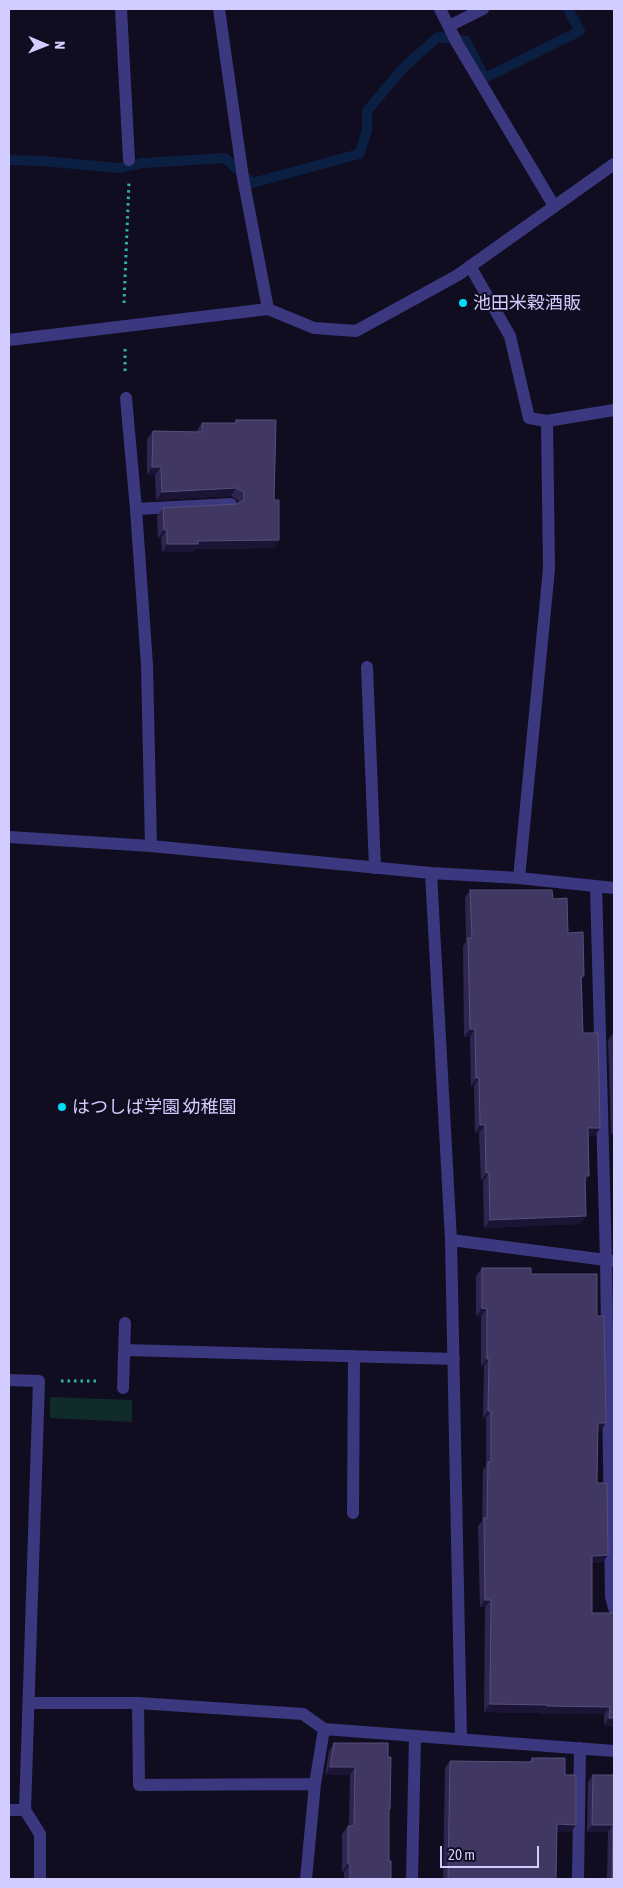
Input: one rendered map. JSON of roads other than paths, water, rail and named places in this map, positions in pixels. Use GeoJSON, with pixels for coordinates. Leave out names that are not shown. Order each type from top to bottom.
{"type":"FeatureCollection","features":[{"type":"Feature","properties":{"kind":"street"},"geometry":{"type":"LineString","coordinates":[[121,9],[129,160]]}},
{"type":"Feature","properties":{"kind":"street"},"geometry":{"type":"LineString","coordinates":[[219,9],[242,173],[268,309]]}},
{"type":"Feature","properties":{"kind":"street"},"geometry":{"type":"LineString","coordinates":[[440,9],[453,35],[554,206]]}},
{"type":"Feature","properties":{"kind":"street"},"geometry":{"type":"LineString","coordinates":[[453,35],[483,9]]}},
{"type":"Feature","properties":{"kind":"street"},"geometry":{"type":"LineString","coordinates":[[9,340],[268,309],[314,328],[356,331],[458,275],[614,164]]}},
{"type":"Feature","properties":{"kind":"street"},"geometry":{"type":"LineString","coordinates":[[470,266],[510,336],[529,418],[547,420],[614,410]]}},
{"type":"Feature","properties":{"kind":"street"},"geometry":{"type":"LineString","coordinates":[[126,398],[147,665],[151,846]]}},
{"type":"Feature","properties":{"kind":"street"},"geometry":{"type":"LineString","coordinates":[[519,878],[549,570],[547,420]]}},
{"type":"Feature","properties":{"kind":"street"},"geometry":{"type":"LineString","coordinates":[[136,510],[231,504]]}},
{"type":"Feature","properties":{"kind":"street"},"geometry":{"type":"LineString","coordinates":[[368,667],[375,868]]}},
{"type":"Feature","properties":{"kind":"street"},"geometry":{"type":"LineString","coordinates":[[9,837],[151,846],[375,868],[519,878],[614,888]]}},
{"type":"Feature","properties":{"kind":"street"},"geometry":{"type":"LineString","coordinates":[[432,873],[451,1240],[460,1738]]}},
{"type":"Feature","properties":{"kind":"street"},"geometry":{"type":"LineString","coordinates":[[596,886],[610,1261],[611,1596],[614,1608]]}},
{"type":"Feature","properties":{"kind":"street"},"geometry":{"type":"LineString","coordinates":[[451,1240],[610,1261]]}},
{"type":"Feature","properties":{"kind":"street"},"geometry":{"type":"LineString","coordinates":[[123,1384],[125,1323]]}},
{"type":"Feature","properties":{"kind":"street"},"geometry":{"type":"LineString","coordinates":[[125,1350],[454,1359]]}},
{"type":"Feature","properties":{"kind":"street"},"geometry":{"type":"LineString","coordinates":[[353,1513],[354,1356]]}},
{"type":"Feature","properties":{"kind":"street"},"geometry":{"type":"LineString","coordinates":[[9,1380],[39,1381],[30,1703],[25,1810],[40,1834],[40,1879]]}},
{"type":"Feature","properties":{"kind":"street"},"geometry":{"type":"LineString","coordinates":[[30,1703],[138,1703],[303,1714],[324,1729],[614,1751]]}},
{"type":"Feature","properties":{"kind":"street"},"geometry":{"type":"LineString","coordinates":[[138,1703],[138,1785],[315,1784]]}},
{"type":"Feature","properties":{"kind":"street"},"geometry":{"type":"LineString","coordinates":[[306,1879],[315,1784],[324,1729]]}},
{"type":"Feature","properties":{"kind":"street"},"geometry":{"type":"LineString","coordinates":[[412,1879],[415,1736]]}},
{"type":"Feature","properties":{"kind":"street"},"geometry":{"type":"LineString","coordinates":[[578,1879],[580,1748]]}},
{"type":"Feature","properties":{"kind":"street"},"geometry":{"type":"LineString","coordinates":[[9,1810],[25,1810]]}},
{"type":"Feature","properties":{"kind":"waterway"},"geometry":{"type":"LineString","coordinates":[[9,160],[118,168],[143,163],[225,158],[252,183],[359,154],[367,131],[367,111],[403,68],[438,37],[466,41],[485,78],[580,31],[568,9]]}},
{"type":"Feature","properties":{"kind":"place","name":"池田米穀酒販"},"geometry":{"type":"Point","coordinates":[463,303]}},
{"type":"Feature","properties":{"kind":"place","name":"はつしば学園 幼稚園"},"geometry":{"type":"Point","coordinates":[62,1107]}}]}
